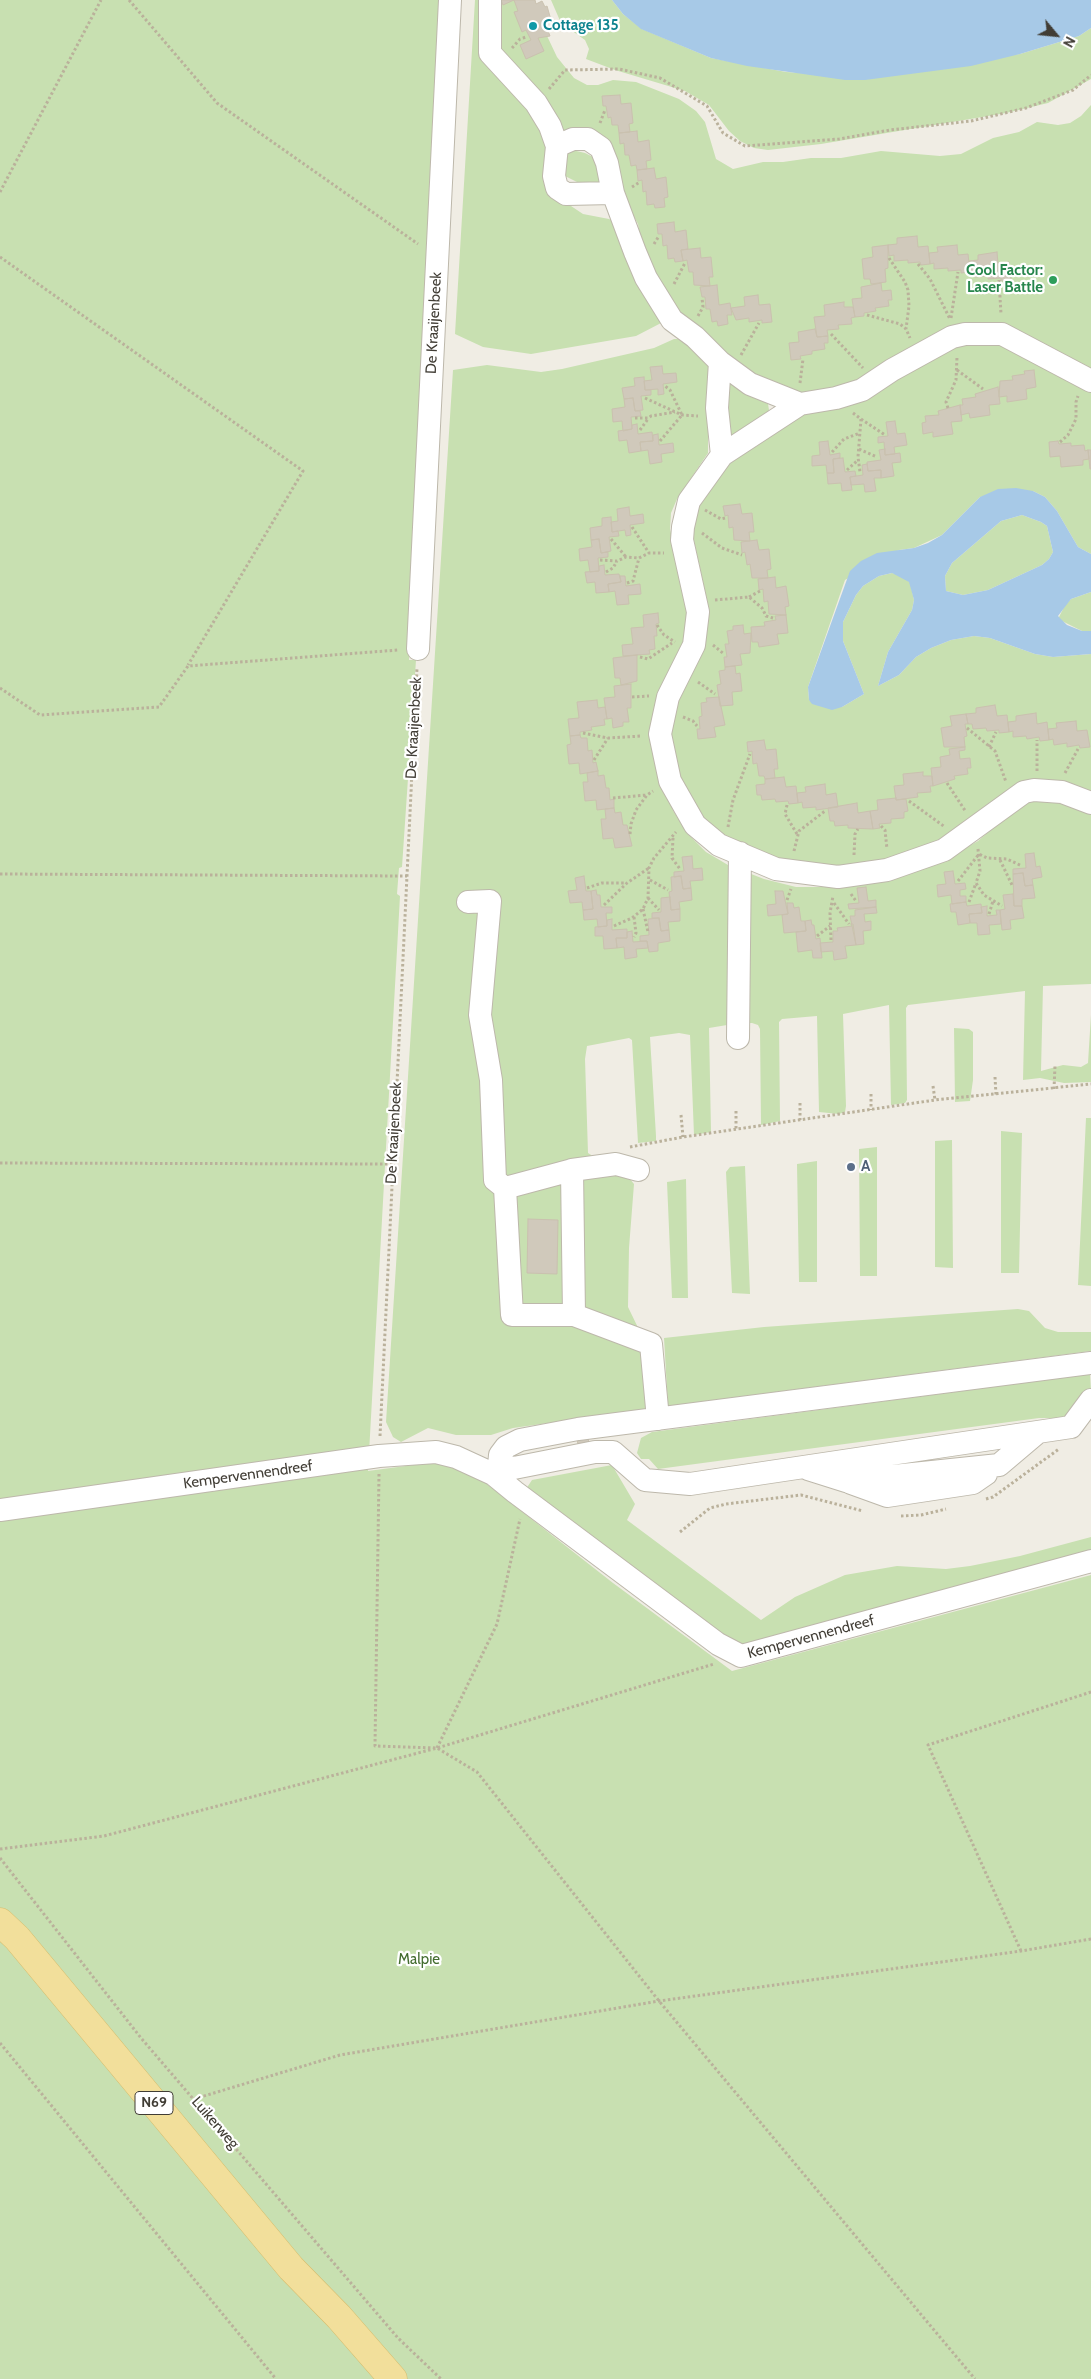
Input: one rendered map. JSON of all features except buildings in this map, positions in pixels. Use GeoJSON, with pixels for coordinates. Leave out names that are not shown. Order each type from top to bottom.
{"type":"FeatureCollection","features":[{"type":"Feature","properties":{"kind":"main road","name":"N69"},"geometry":{"type":"LineString","coordinates":[[0,1905],[9,1930],[291,2268],[339,2317],[394,2379]]}},
{"type":"Feature","properties":{"kind":"main road","name":"N69"},"geometry":{"type":"LineString","coordinates":[[291,2268],[327,2324],[370,2379]]}},
{"type":"Feature","properties":{"kind":"street","name":"De Kraaijenbeek"},"geometry":{"type":"LineString","coordinates":[[418,649],[450,0]]}},
{"type":"Feature","properties":{"kind":"street"},"geometry":{"type":"LineString","coordinates":[[490,0],[490,53],[536,103],[550,126],[557,146],[554,176],[557,188],[566,194],[613,193]]}},
{"type":"Feature","properties":{"kind":"street"},"geometry":{"type":"LineString","coordinates":[[557,146],[573,139],[588,139],[601,148],[607,163],[613,193],[646,278],[672,320],[695,337],[725,366],[750,384],[800,404]]}},
{"type":"Feature","properties":{"kind":"street"},"geometry":{"type":"LineString","coordinates":[[1088,380],[1002,334],[953,331],[918,356],[862,390],[841,397],[800,404],[722,455],[689,501],[682,527],[685,552],[698,612],[694,646],[668,697],[660,734],[669,778],[694,825],[719,845],[776,870],[833,877],[887,870],[923,858],[968,833],[1024,792],[1049,791],[1091,804]]}},
{"type":"Feature","properties":{"kind":"street"},"geometry":{"type":"LineString","coordinates":[[722,455],[718,418],[725,366]]}},
{"type":"Feature","properties":{"kind":"street"},"geometry":{"type":"LineString","coordinates":[[738,1038],[740,853]]}},
{"type":"Feature","properties":{"kind":"street"},"geometry":{"type":"LineString","coordinates":[[468,902],[490,901],[480,1015],[491,1080],[495,1180],[505,1188],[512,1315],[574,1315],[651,1344],[658,1419]]}},
{"type":"Feature","properties":{"kind":"street"},"geometry":{"type":"LineString","coordinates":[[505,1188],[572,1170],[616,1164],[638,1170]]}},
{"type":"Feature","properties":{"kind":"street"},"geometry":{"type":"LineString","coordinates":[[572,1170],[574,1315]]}},
{"type":"Feature","properties":{"kind":"street"},"geometry":{"type":"LineString","coordinates":[[1091,1363],[630,1424],[578,1429],[520,1440],[506,1447],[500,1456],[496,1470],[595,1452],[612,1452],[645,1480],[690,1484],[833,1463],[859,1474],[962,1459],[987,1440],[1071,1427],[1091,1400]]}},
{"type":"Feature","properties":{"kind":"street"},"geometry":{"type":"LineString","coordinates":[[612,1452],[630,1424]]}},
{"type":"Feature","properties":{"kind":"street"},"geometry":{"type":"LineString","coordinates":[[802,1467],[887,1496],[973,1483],[999,1465],[1038,1432]]}},
{"type":"Feature","properties":{"kind":"street","name":"Kempervennendreef"},"geometry":{"type":"LineString","coordinates":[[0,1510],[379,1456],[436,1452],[456,1456],[496,1470],[514,1492],[718,1644],[741,1656],[1091,1561]]}},
{"type":"Feature","properties":{"kind":"path"},"geometry":{"type":"LineString","coordinates":[[0,192],[101,0]]}},
{"type":"Feature","properties":{"kind":"path"},"geometry":{"type":"LineString","coordinates":[[129,0],[217,103],[437,256]]}},
{"type":"Feature","properties":{"kind":"path"},"geometry":{"type":"LineString","coordinates":[[536,103],[565,70],[620,69],[660,78],[707,106],[723,133],[745,146],[839,139],[890,130],[971,121],[1034,105],[1073,90],[1091,75]]}},
{"type":"Feature","properties":{"kind":"path"},"geometry":{"type":"LineString","coordinates":[[0,257],[302,471],[188,666],[159,707],[40,715],[0,688]]}},
{"type":"Feature","properties":{"kind":"path"},"geometry":{"type":"LineString","coordinates":[[889,258],[906,282],[909,306],[906,329],[918,356]]}},
{"type":"Feature","properties":{"kind":"path"},"geometry":{"type":"LineString","coordinates":[[918,264],[930,279],[953,331],[958,355],[956,380],[946,402],[948,408]]}},
{"type":"Feature","properties":{"kind":"path"},"geometry":{"type":"LineString","coordinates":[[953,331],[958,272]]}},
{"type":"Feature","properties":{"kind":"path"},"geometry":{"type":"LineString","coordinates":[[999,280],[1002,334]]}},
{"type":"Feature","properties":{"kind":"path"},"geometry":{"type":"LineString","coordinates":[[867,315],[878,320],[892,320],[906,329]]}},
{"type":"Feature","properties":{"kind":"path"},"geometry":{"type":"LineString","coordinates":[[725,366],[754,337],[759,323]]}},
{"type":"Feature","properties":{"kind":"path"},"geometry":{"type":"LineString","coordinates":[[831,334],[860,362],[873,383]]}},
{"type":"Feature","properties":{"kind":"path"},"geometry":{"type":"LineString","coordinates":[[957,370],[983,389]]}},
{"type":"Feature","properties":{"kind":"path"},"geometry":{"type":"LineString","coordinates":[[1060,442],[1068,435],[1076,419],[1076,402],[1088,380]]}},
{"type":"Feature","properties":{"kind":"path"},"geometry":{"type":"LineString","coordinates":[[666,386],[670,390],[682,415]]}},
{"type":"Feature","properties":{"kind":"path"},"geometry":{"type":"LineString","coordinates":[[841,397],[846,406],[884,435]]}},
{"type":"Feature","properties":{"kind":"path"},"geometry":{"type":"LineString","coordinates":[[645,398],[682,415],[718,418]]}},
{"type":"Feature","properties":{"kind":"path"},"geometry":{"type":"LineString","coordinates":[[635,418],[648,418],[676,412]]}},
{"type":"Feature","properties":{"kind":"path"},"geometry":{"type":"LineString","coordinates":[[660,441],[682,415]]}},
{"type":"Feature","properties":{"kind":"path"},"geometry":{"type":"LineString","coordinates":[[640,430],[648,418]]}},
{"type":"Feature","properties":{"kind":"path"},"geometry":{"type":"LineString","coordinates":[[860,472],[858,460],[861,419]]}},
{"type":"Feature","properties":{"kind":"path"},"geometry":{"type":"LineString","coordinates":[[832,452],[844,439],[860,433]]}},
{"type":"Feature","properties":{"kind":"path"},"geometry":{"type":"LineString","coordinates":[[859,449],[877,457]]}},
{"type":"Feature","properties":{"kind":"path"},"geometry":{"type":"LineString","coordinates":[[846,470],[858,460]]}},
{"type":"Feature","properties":{"kind":"path"},"geometry":{"type":"LineString","coordinates":[[632,527],[649,553]]}},
{"type":"Feature","properties":{"kind":"path"},"geometry":{"type":"LineString","coordinates":[[682,527],[700,532],[722,548],[742,555]]}},
{"type":"Feature","properties":{"kind":"path"},"geometry":{"type":"LineString","coordinates":[[611,539],[626,557]]}},
{"type":"Feature","properties":{"kind":"path"},"geometry":{"type":"LineString","coordinates":[[600,560],[617,561],[626,557],[639,558],[649,553],[685,552]]}},
{"type":"Feature","properties":{"kind":"path"},"geometry":{"type":"LineString","coordinates":[[627,583],[633,580],[639,558]]}},
{"type":"Feature","properties":{"kind":"path"},"geometry":{"type":"LineString","coordinates":[[606,572],[613,568],[617,561]]}},
{"type":"Feature","properties":{"kind":"path"},"geometry":{"type":"LineString","coordinates":[[696,602],[749,596],[760,591]]}},
{"type":"Feature","properties":{"kind":"path"},"geometry":{"type":"LineString","coordinates":[[749,596],[762,608],[766,616],[773,618]]}},
{"type":"Feature","properties":{"kind":"path"},"geometry":{"type":"LineString","coordinates":[[640,657],[648,659],[676,643],[664,635],[658,625]]}},
{"type":"Feature","properties":{"kind":"path"},"geometry":{"type":"LineString","coordinates":[[188,666],[418,649]]}},
{"type":"Feature","properties":{"kind":"path","name":"De Kraaijenbeek"},"geometry":{"type":"LineString","coordinates":[[418,649],[379,1456],[375,1746],[437,1748]]}},
{"type":"Feature","properties":{"kind":"path"},"geometry":{"type":"LineString","coordinates":[[967,728],[990,746],[998,756],[997,763],[1014,799]]}},
{"type":"Feature","properties":{"kind":"path"},"geometry":{"type":"LineString","coordinates":[[990,746],[996,732]]}},
{"type":"Feature","properties":{"kind":"path"},"geometry":{"type":"LineString","coordinates":[[583,733],[608,738],[660,734]]}},
{"type":"Feature","properties":{"kind":"path"},"geometry":{"type":"LineString","coordinates":[[594,760],[608,738]]}},
{"type":"Feature","properties":{"kind":"path"},"geometry":{"type":"LineString","coordinates":[[1037,740],[1036,765],[1049,791],[1078,749]]}},
{"type":"Feature","properties":{"kind":"path"},"geometry":{"type":"LineString","coordinates":[[719,845],[730,823],[733,800],[750,754]]}},
{"type":"Feature","properties":{"kind":"path"},"geometry":{"type":"LineString","coordinates":[[630,834],[632,817],[647,795],[669,778]]}},
{"type":"Feature","properties":{"kind":"path"},"geometry":{"type":"LineString","coordinates":[[947,783],[968,833]]}},
{"type":"Feature","properties":{"kind":"path"},"geometry":{"type":"LineString","coordinates":[[613,798],[647,795]]}},
{"type":"Feature","properties":{"kind":"path"},"geometry":{"type":"LineString","coordinates":[[909,801],[944,826],[968,833],[977,838],[980,871],[969,902]]}},
{"type":"Feature","properties":{"kind":"path"},"geometry":{"type":"LineString","coordinates":[[786,805],[785,814],[797,834],[791,871]]}},
{"type":"Feature","properties":{"kind":"path"},"geometry":{"type":"LineString","coordinates":[[797,834],[825,811]]}},
{"type":"Feature","properties":{"kind":"path"},"geometry":{"type":"LineString","coordinates":[[604,905],[627,883],[649,868],[662,847],[673,838],[687,812]]}},
{"type":"Feature","properties":{"kind":"path"},"geometry":{"type":"LineString","coordinates":[[855,875],[854,844],[855,834],[858,829]]}},
{"type":"Feature","properties":{"kind":"path"},"geometry":{"type":"LineString","coordinates":[[673,838],[672,858],[680,869]]}},
{"type":"Feature","properties":{"kind":"path"},"geometry":{"type":"LineString","coordinates":[[979,854],[987,858],[1007,859],[1022,866]]}},
{"type":"Feature","properties":{"kind":"path"},"geometry":{"type":"LineString","coordinates":[[958,881],[979,854]]}},
{"type":"Feature","properties":{"kind":"path"},"geometry":{"type":"LineString","coordinates":[[1000,860],[1013,887]]}},
{"type":"Feature","properties":{"kind":"path"},"geometry":{"type":"LineString","coordinates":[[614,926],[634,917],[643,909],[648,898],[649,868]]}},
{"type":"Feature","properties":{"kind":"path"},"geometry":{"type":"LineString","coordinates":[[0,874],[407,876]]}},
{"type":"Feature","properties":{"kind":"path"},"geometry":{"type":"LineString","coordinates":[[831,940],[830,913],[834,903],[833,877]]}},
{"type":"Feature","properties":{"kind":"path"},"geometry":{"type":"LineString","coordinates":[[650,880],[668,890]]}},
{"type":"Feature","properties":{"kind":"path"},"geometry":{"type":"LineString","coordinates":[[587,888],[602,883],[627,883]]}},
{"type":"Feature","properties":{"kind":"path"},"geometry":{"type":"LineString","coordinates":[[976,883],[984,895],[1002,906]]}},
{"type":"Feature","properties":{"kind":"path"},"geometry":{"type":"LineString","coordinates":[[648,898],[659,910]]}},
{"type":"Feature","properties":{"kind":"path"},"geometry":{"type":"LineString","coordinates":[[989,914],[993,901]]}},
{"type":"Feature","properties":{"kind":"path"},"geometry":{"type":"LineString","coordinates":[[834,903],[849,924]]}},
{"type":"Feature","properties":{"kind":"path"},"geometry":{"type":"LineString","coordinates":[[643,909],[648,932]]}},
{"type":"Feature","properties":{"kind":"path"},"geometry":{"type":"LineString","coordinates":[[634,917],[636,933],[634,937]]}},
{"type":"Feature","properties":{"kind":"path"},"geometry":{"type":"LineString","coordinates":[[817,936],[830,926]]}},
{"type":"Feature","properties":{"kind":"path"},"geometry":{"type":"LineString","coordinates":[[1054,1089],[1055,1066]]}},
{"type":"Feature","properties":{"kind":"path"},"geometry":{"type":"LineString","coordinates":[[995,1077],[996,1095]]}},
{"type":"Feature","properties":{"kind":"path"},"geometry":{"type":"LineString","coordinates":[[628,1147],[682,1137],[935,1100],[1091,1084]]}},
{"type":"Feature","properties":{"kind":"path"},"geometry":{"type":"LineString","coordinates":[[933,1086],[935,1100]]}},
{"type":"Feature","properties":{"kind":"path"},"geometry":{"type":"LineString","coordinates":[[870,1094],[871,1110]]}},
{"type":"Feature","properties":{"kind":"path"},"geometry":{"type":"LineString","coordinates":[[800,1103],[800,1120]]}},
{"type":"Feature","properties":{"kind":"path"},"geometry":{"type":"LineString","coordinates":[[736,1111],[736,1130]]}},
{"type":"Feature","properties":{"kind":"path"},"geometry":{"type":"LineString","coordinates":[[681,1115],[682,1137]]}},
{"type":"Feature","properties":{"kind":"path"},"geometry":{"type":"LineString","coordinates":[[0,1163],[393,1164]]}},
{"type":"Feature","properties":{"kind":"path"},"geometry":{"type":"LineString","coordinates":[[437,1748],[496,1624],[521,1521],[514,1492]]}},
{"type":"Feature","properties":{"kind":"path"},"geometry":{"type":"LineString","coordinates":[[0,1849],[104,1836],[437,1748],[741,1656]]}},
{"type":"Feature","properties":{"kind":"path"},"geometry":{"type":"LineString","coordinates":[[1021,1951],[928,1745],[1091,1692]]}},
{"type":"Feature","properties":{"kind":"path"},"geometry":{"type":"LineString","coordinates":[[437,1748],[477,1772],[659,2001],[975,2379]]}},
{"type":"Feature","properties":{"kind":"path","name":"Luikerweg"},"geometry":{"type":"LineString","coordinates":[[0,1858],[141,2038],[398,2338],[441,2379]]}},
{"type":"Feature","properties":{"kind":"path"},"geometry":{"type":"LineString","coordinates":[[194,2099],[340,2055],[659,2001],[1021,1951],[1091,1939]]}},
{"type":"Feature","properties":{"kind":"path"},"geometry":{"type":"LineString","coordinates":[[0,2043],[276,2379]]}},
{"type":"Feature","properties":{"kind":"green space","name":"Malpie"},"geometry":{"type":"Polygon","coordinates":[[[0,0],[456,0],[410,637],[409,660],[416,660],[402,867],[399,868],[397,894],[400,896],[368,1471],[428,1463],[452,1463],[474,1474],[613,1583],[732,1671],[1091,1575],[1091,2379],[0,2379],[0,0]]]}},
{"type":"Feature","properties":{"kind":"green space"},"geometry":{"type":"Polygon","coordinates":[[[475,0],[530,0],[557,57],[574,78],[587,85],[598,85],[613,80],[636,82],[679,99],[696,111],[705,122],[716,159],[733,169],[763,162],[783,162],[811,158],[841,158],[881,151],[940,156],[961,154],[993,138],[1019,132],[1037,122],[1058,125],[1070,123],[1081,116],[1091,105],[1091,374],[1005,327],[859,384],[800,393],[766,384],[717,349],[684,319],[644,261],[638,224],[626,202],[607,138],[584,131],[550,139],[562,202],[583,214],[609,219],[622,225],[663,322],[636,336],[531,354],[483,347],[455,334],[475,0]]]}},
{"type":"Feature","properties":{"kind":"green space"},"geometry":{"type":"Polygon","coordinates":[[[551,0],[612,0],[623,14],[642,29],[711,58],[786,72],[814,74],[1020,54],[1079,36],[1091,28],[1091,79],[1048,103],[1006,113],[821,144],[768,150],[754,148],[740,141],[729,131],[709,105],[685,91],[615,70],[586,59],[589,49],[585,40],[561,23],[551,0]]]}},
{"type":"Feature","properties":{"kind":"green space"},"geometry":{"type":"Polygon","coordinates":[[[568,149],[593,157],[604,172],[599,184],[585,186],[565,176],[568,149]]]}},
{"type":"Feature","properties":{"kind":"green space"},"geometry":{"type":"Polygon","coordinates":[[[674,339],[682,339],[711,362],[708,396],[708,453],[677,499],[671,513],[670,529],[690,616],[661,782],[674,812],[688,834],[706,852],[728,865],[764,879],[796,887],[831,887],[870,884],[939,863],[978,841],[1016,808],[1035,800],[1059,800],[1091,812],[1091,984],[1043,986],[1041,1071],[1063,1065],[1081,1067],[1088,1063],[1091,1015],[1091,1082],[1064,1083],[1040,1078],[1023,1080],[1025,991],[908,1005],[906,1008],[907,1100],[905,1103],[891,1105],[889,1005],[843,1014],[846,1106],[845,1112],[839,1114],[819,1112],[817,1016],[782,1019],[779,1022],[780,1121],[761,1125],[760,1029],[758,1025],[752,1023],[733,1024],[709,1028],[711,1132],[694,1135],[690,1035],[679,1033],[650,1037],[656,1141],[638,1143],[632,1040],[629,1038],[587,1046],[585,1059],[588,1153],[626,1174],[634,1184],[629,1248],[628,1307],[644,1340],[648,1409],[513,1428],[491,1435],[456,1435],[428,1428],[401,1442],[393,1437],[386,1422],[453,370],[487,365],[541,372],[654,348],[674,339]]]}},
{"type":"Feature","properties":{"kind":"green space"},"geometry":{"type":"Polygon","coordinates":[[[960,344],[1003,345],[1091,390],[1091,554],[1078,547],[1057,511],[1045,497],[1033,491],[980,497],[942,535],[914,548],[899,550],[845,580],[808,687],[809,700],[842,707],[864,694],[843,641],[843,622],[856,595],[863,586],[879,576],[892,573],[899,575],[910,582],[914,600],[912,610],[888,652],[878,686],[899,675],[916,657],[931,648],[951,640],[974,636],[990,638],[1035,654],[1053,657],[1091,654],[1091,793],[1059,782],[924,853],[825,870],[770,864],[710,830],[680,787],[669,736],[675,703],[706,640],[709,609],[692,532],[695,509],[716,475],[789,416],[960,344]]]}},
{"type":"Feature","properties":{"kind":"green space"},"geometry":{"type":"Polygon","coordinates":[[[725,378],[768,404],[769,410],[763,420],[732,439],[723,417],[725,378]]]}},
{"type":"Feature","properties":{"kind":"green space"},"geometry":{"type":"Polygon","coordinates":[[[1022,515],[1047,526],[1053,552],[1049,559],[1042,565],[988,590],[963,595],[946,591],[945,576],[952,563],[1001,521],[1022,515]]]}},
{"type":"Feature","properties":{"kind":"green space"},"geometry":{"type":"Polygon","coordinates":[[[1091,592],[1091,631],[1082,631],[1058,619],[1065,605],[1071,599],[1091,592]]]}},
{"type":"Feature","properties":{"kind":"green space"},"geometry":{"type":"Polygon","coordinates":[[[954,1028],[969,1029],[973,1032],[973,1080],[970,1101],[955,1102],[954,1028]]]}},
{"type":"Feature","properties":{"kind":"green space"},"geometry":{"type":"Polygon","coordinates":[[[1086,1118],[1091,1118],[1091,1286],[1078,1285],[1086,1118]]]}},
{"type":"Feature","properties":{"kind":"green space"},"geometry":{"type":"Polygon","coordinates":[[[1001,1131],[1022,1133],[1019,1273],[1001,1273],[1001,1131]]]}},
{"type":"Feature","properties":{"kind":"green space"},"geometry":{"type":"Polygon","coordinates":[[[952,1140],[953,1268],[935,1267],[935,1141],[952,1140]]]}},
{"type":"Feature","properties":{"kind":"green space"},"geometry":{"type":"Polygon","coordinates":[[[877,1147],[877,1276],[860,1276],[859,1149],[877,1147]]]}},
{"type":"Feature","properties":{"kind":"green space"},"geometry":{"type":"Polygon","coordinates":[[[817,1161],[817,1282],[799,1282],[797,1164],[817,1161]]]}},
{"type":"Feature","properties":{"kind":"green space"},"geometry":{"type":"Polygon","coordinates":[[[745,1166],[750,1294],[732,1293],[726,1172],[730,1167],[745,1166]]]}},
{"type":"Feature","properties":{"kind":"green space"},"geometry":{"type":"Polygon","coordinates":[[[686,1179],[688,1298],[672,1298],[667,1182],[686,1179]]]}},
{"type":"Feature","properties":{"kind":"green space"},"geometry":{"type":"Polygon","coordinates":[[[1018,1309],[1029,1311],[1045,1328],[1058,1332],[1091,1332],[1091,1351],[668,1406],[664,1338],[764,1327],[1018,1309]]]}},
{"type":"Feature","properties":{"kind":"green space"},"geometry":{"type":"Polygon","coordinates":[[[1090,1374],[1091,1391],[1071,1418],[1039,1418],[658,1469],[649,1459],[641,1459],[637,1453],[641,1438],[652,1432],[1090,1374]]]}},
{"type":"Feature","properties":{"kind":"green space"},"geometry":{"type":"Polygon","coordinates":[[[612,1465],[635,1504],[627,1520],[761,1620],[795,1597],[845,1575],[897,1566],[946,1569],[970,1566],[1020,1556],[1091,1537],[1091,1556],[737,1648],[526,1489],[532,1480],[612,1465]]]}},
{"type":"Feature","properties":{"kind":"water"},"geometry":{"type":"Polygon","coordinates":[[[612,0],[1091,0],[1091,28],[1079,36],[1020,54],[971,66],[865,80],[845,80],[747,66],[711,58],[641,29],[623,14],[612,0]]]}},
{"type":"Feature","properties":{"kind":"water"},"geometry":{"type":"Polygon","coordinates":[[[1016,488],[1033,491],[1045,497],[1057,511],[1078,547],[1091,554],[1091,592],[1071,599],[1058,616],[1067,625],[1082,631],[1091,631],[1091,654],[1053,657],[1035,654],[990,638],[974,636],[951,640],[931,648],[916,657],[899,675],[878,686],[888,652],[912,610],[914,600],[909,582],[892,573],[879,576],[863,586],[856,595],[843,622],[843,641],[864,694],[842,707],[832,710],[812,704],[809,700],[808,687],[850,571],[861,561],[877,553],[914,548],[928,543],[942,535],[980,497],[998,489],[1016,488]],[[1022,515],[1001,521],[952,563],[945,576],[946,591],[963,595],[988,590],[1042,565],[1053,552],[1047,526],[1022,515]]]}},
{"type":"Feature","properties":{"kind":"place","name":"Cottage 135"},"geometry":{"type":"Point","coordinates":[533,26]}},
{"type":"Feature","properties":{"kind":"place","name":"Cool Factor: Laser Battle"},"geometry":{"type":"Point","coordinates":[1053,280]}},
{"type":"Feature","properties":{"kind":"place","name":"A"},"geometry":{"type":"Point","coordinates":[851,1167]}}]}
